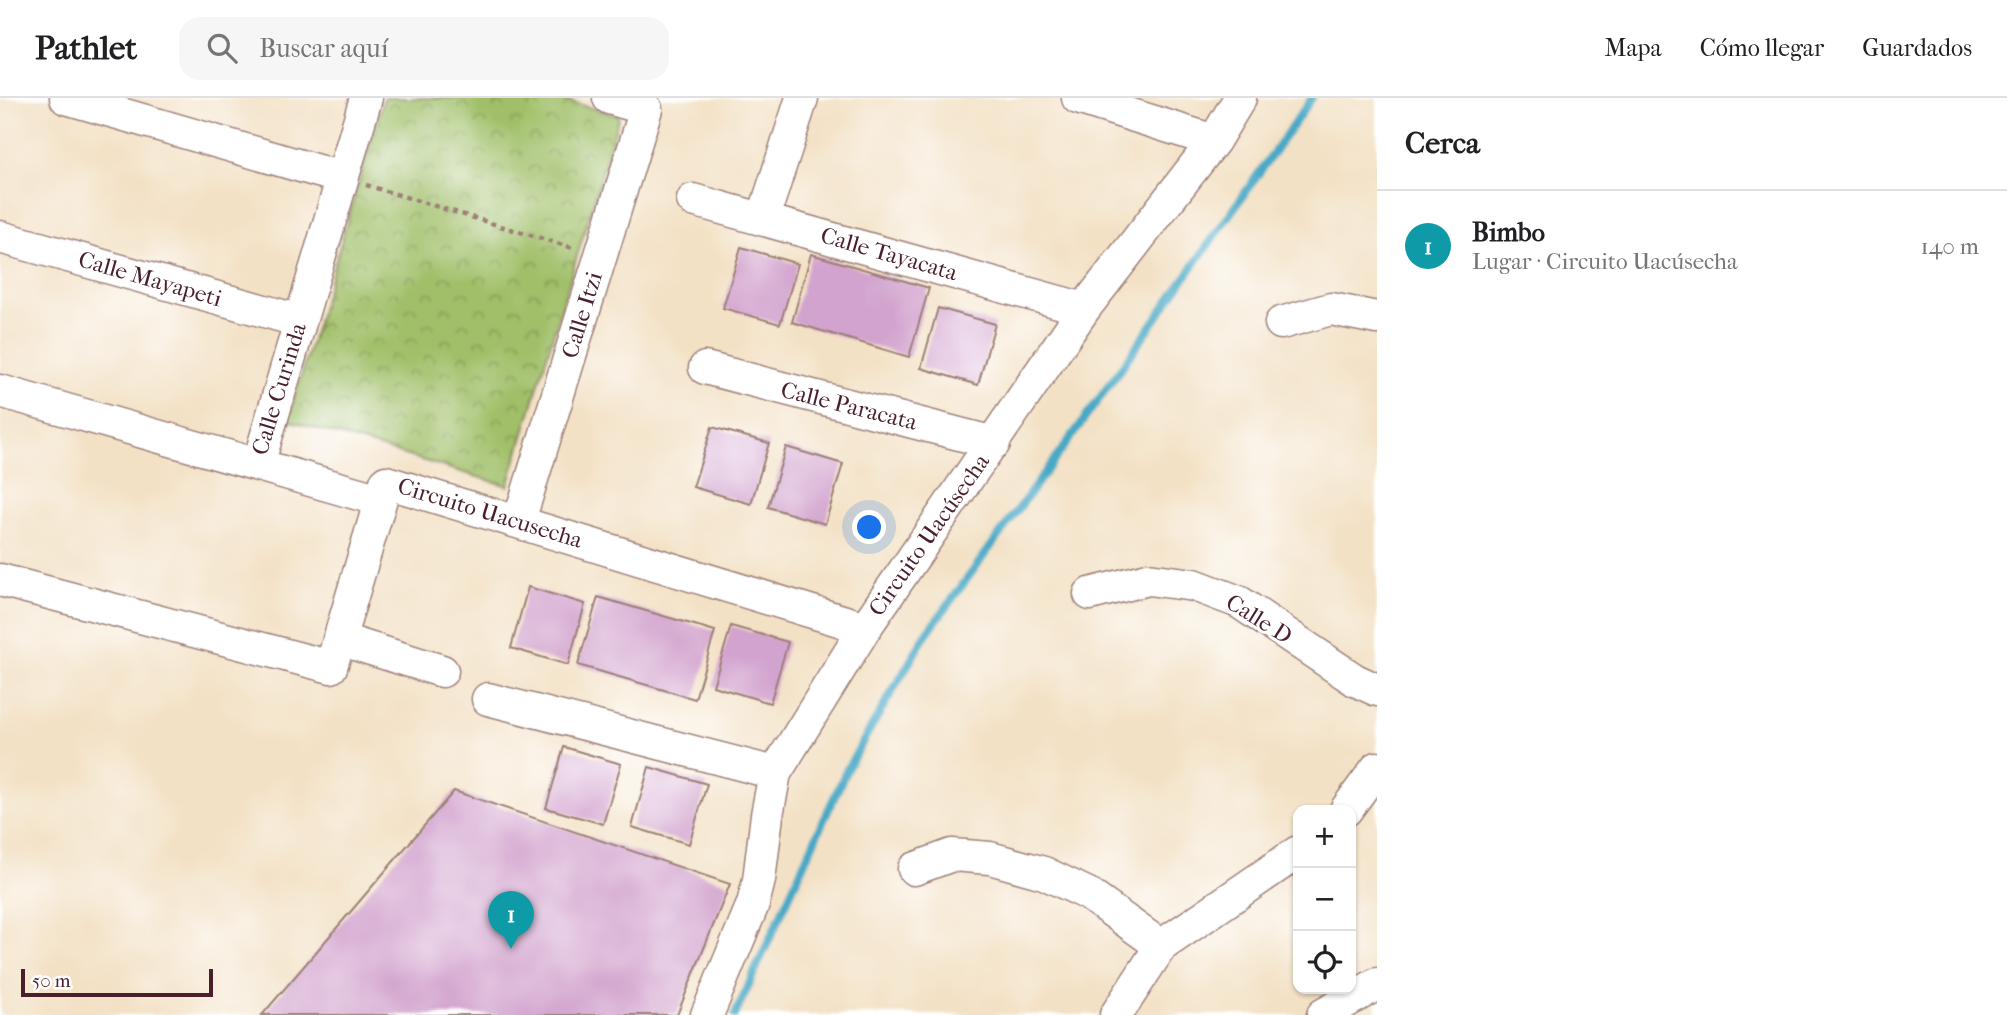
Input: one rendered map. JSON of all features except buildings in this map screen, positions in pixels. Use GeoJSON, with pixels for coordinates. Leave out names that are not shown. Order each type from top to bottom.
{"type":"FeatureCollection","features":[{"type":"Feature","properties":{"kind":"street"},"geometry":{"type":"LineString","coordinates":[[66,98],[342,178]]}},
{"type":"Feature","properties":{"kind":"street","name":"Calle Curinda"},"geometry":{"type":"LineString","coordinates":[[0,391],[258,465],[366,98]]}},
{"type":"Feature","properties":{"kind":"street","name":"Calle Itzi"},"geometry":{"type":"LineString","coordinates":[[519,522],[646,109],[609,98]]}},
{"type":"Feature","properties":{"kind":"street"},"geometry":{"type":"LineString","coordinates":[[763,219],[802,98]]}},
{"type":"Feature","properties":{"kind":"street"},"geometry":{"type":"LineString","coordinates":[[1078,98],[1214,141]]}},
{"type":"Feature","properties":{"kind":"street","name":"Circuito Uacúsecha"},"geometry":{"type":"LineString","coordinates":[[707,1015],[753,904],[775,773],[865,628],[1084,309],[1214,141],[1240,98]]}},
{"type":"Feature","properties":{"kind":"street","name":"Calle Tayacata"},"geometry":{"type":"LineString","coordinates":[[693,200],[1084,309]]}},
{"type":"Feature","properties":{"kind":"street","name":"Calle Mayapeti"},"geometry":{"type":"LineString","coordinates":[[0,237],[300,321]]}},
{"type":"Feature","properties":{"kind":"street"},"geometry":{"type":"LineString","coordinates":[[1281,323],[1331,309],[1377,318]]}},
{"type":"Feature","properties":{"kind":"street","name":"Calle Paracata"},"geometry":{"type":"LineString","coordinates":[[705,368],[994,443]]}},
{"type":"Feature","properties":{"kind":"street"},"geometry":{"type":"LineString","coordinates":[[258,465],[380,500]]}},
{"type":"Feature","properties":{"kind":"street","name":"Circuito Uacusecha"},"geometry":{"type":"LineString","coordinates":[[0,580],[331,667],[386,482],[865,628]]}},
{"type":"Feature","properties":{"kind":"street","name":"Calle D"},"geometry":{"type":"LineString","coordinates":[[1090,594],[1148,579],[1194,585],[1239,602],[1355,680],[1377,690]]}},
{"type":"Feature","properties":{"kind":"street"},"geometry":{"type":"LineString","coordinates":[[339,639],[442,671]]}},
{"type":"Feature","properties":{"kind":"street"},"geometry":{"type":"LineString","coordinates":[[488,699],[775,773]]}},
{"type":"Feature","properties":{"kind":"street"},"geometry":{"type":"LineString","coordinates":[[1350,805],[1377,768]]}},
{"type":"Feature","properties":{"kind":"street"},"geometry":{"type":"LineString","coordinates":[[914,869],[952,855],[990,858],[1044,873],[1088,894],[1161,946]]}},
{"type":"Feature","properties":{"kind":"street"},"geometry":{"type":"LineString","coordinates":[[1116,1015],[1161,946],[1293,855]]}},
{"type":"Feature","properties":{"kind":"street"},"geometry":{"type":"LineString","coordinates":[[1323,1015],[1377,984]]}},
{"type":"Feature","properties":{"kind":"path"},"geometry":{"type":"LineString","coordinates":[[342,178],[600,256]]}},
{"type":"Feature","properties":{"kind":"green space"},"geometry":{"type":"Polygon","coordinates":[[[384,98],[557,98],[619,116],[508,486],[288,420],[384,98]]]}},
{"type":"Feature","properties":{"kind":"waterway"},"geometry":{"type":"LineString","coordinates":[[735,1015],[848,767],[925,636],[1097,402],[1312,98]]}},
{"type":"Feature","properties":{"kind":"place","name":"Bimbo"},"geometry":{"type":"Point","coordinates":[511,949]}}]}
